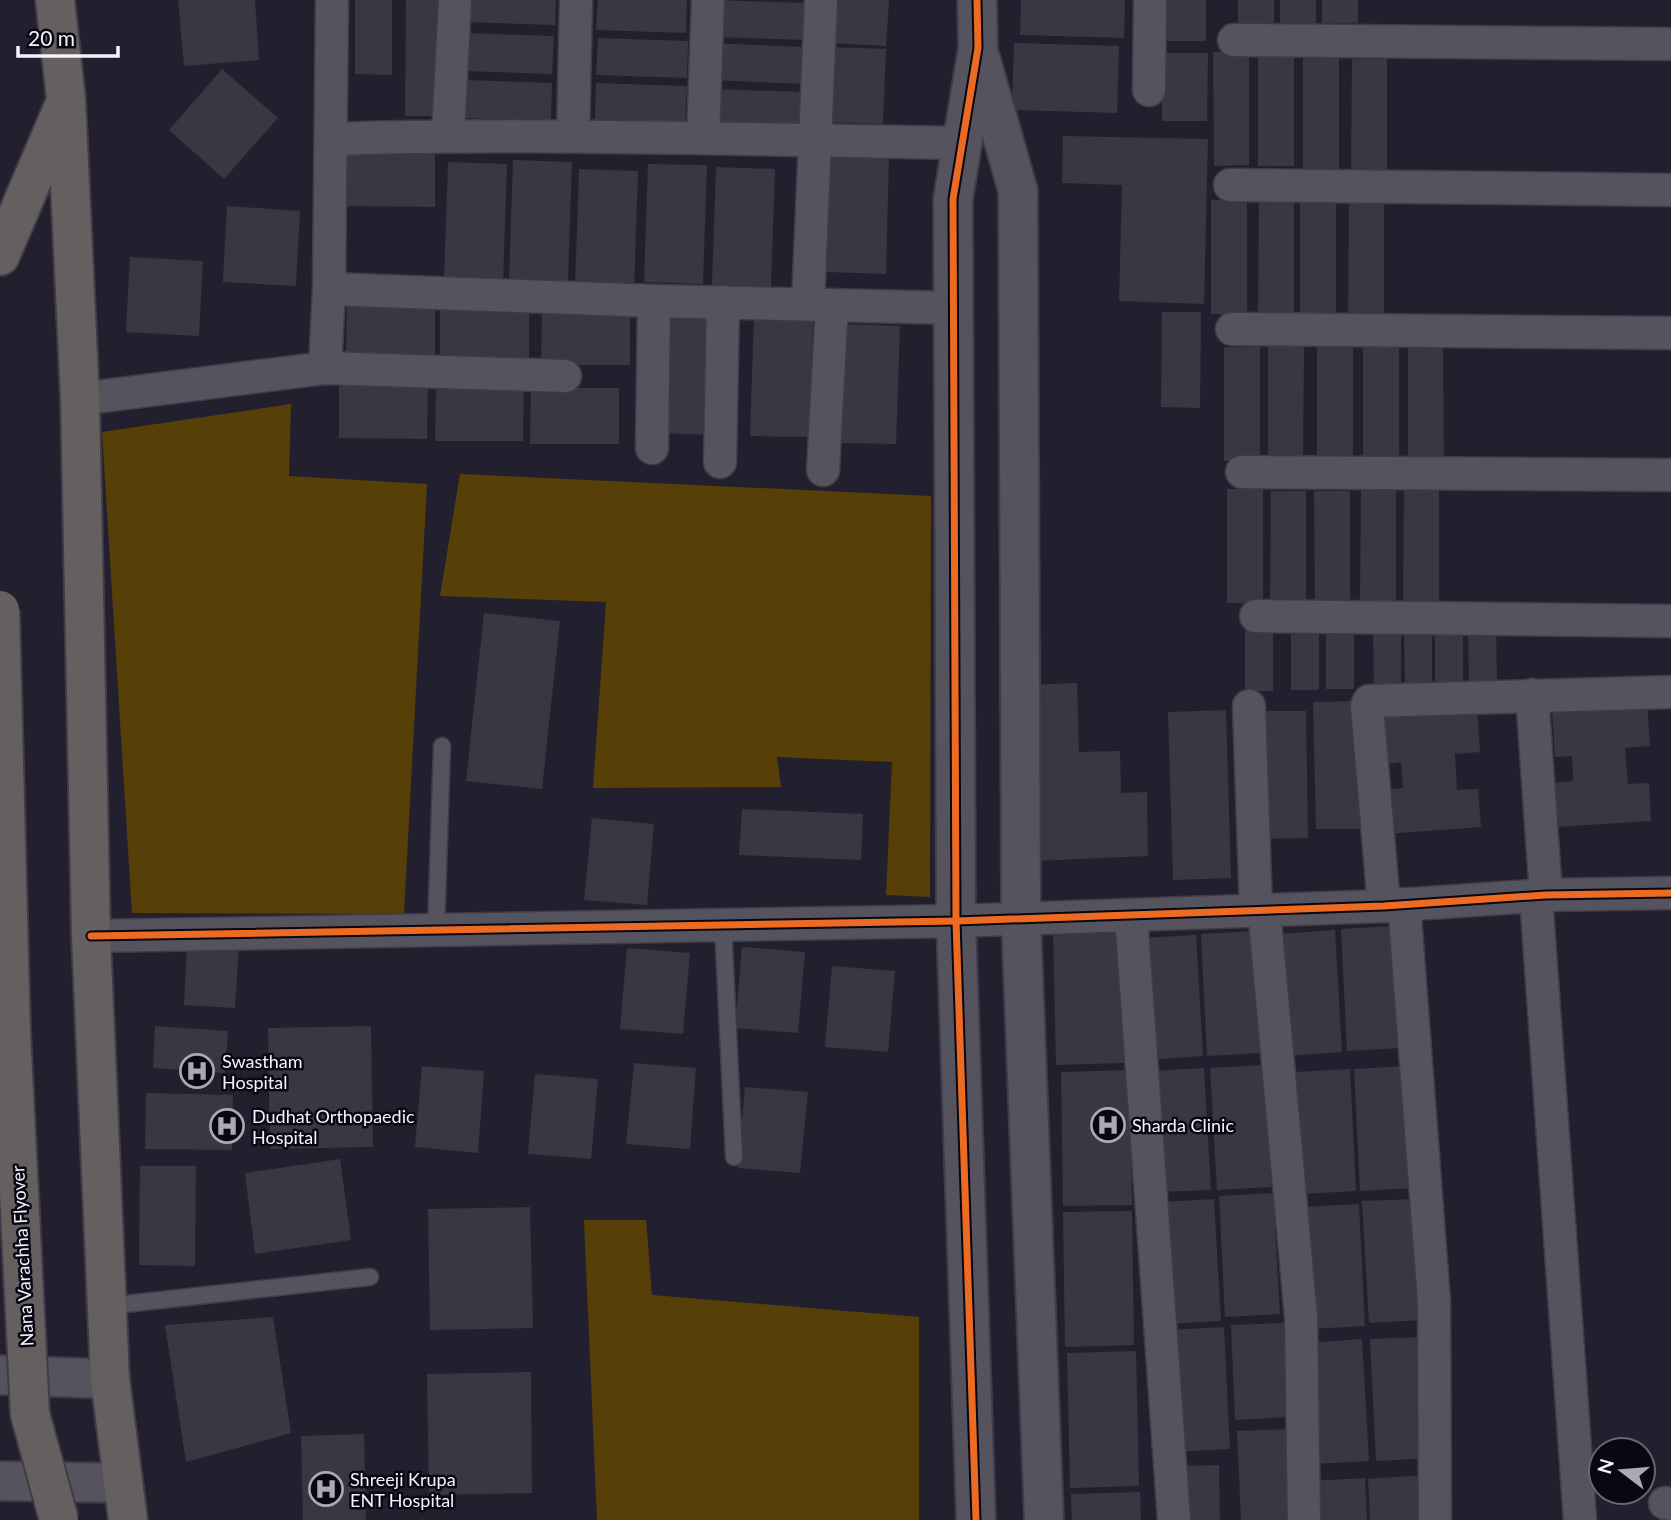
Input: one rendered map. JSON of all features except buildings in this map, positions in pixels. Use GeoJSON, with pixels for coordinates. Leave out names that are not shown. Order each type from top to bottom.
{"type":"FeatureCollection","features":[{"type":"Feature","properties":{"kind":"main road"},"geometry":{"type":"LineString","coordinates":[[55,0],[66,99],[80,399],[91,936],[110,1379],[128,1520]]}},
{"type":"Feature","properties":{"kind":"main road"},"geometry":{"type":"LineString","coordinates":[[0,256],[66,99]]}},
{"type":"Feature","properties":{"kind":"main road","name":"Nana Varachha Flyover"},"geometry":{"type":"LineString","coordinates":[[0,610],[11,1031],[30,1415],[59,1520]]}},
{"type":"Feature","properties":{"kind":"street"},"geometry":{"type":"LineString","coordinates":[[325,368],[329,289],[332,0]]}},
{"type":"Feature","properties":{"kind":"street"},"geometry":{"type":"LineString","coordinates":[[449,135],[455,0]]}},
{"type":"Feature","properties":{"kind":"street"},"geometry":{"type":"LineString","coordinates":[[573,136],[576,0]]}},
{"type":"Feature","properties":{"kind":"street"},"geometry":{"type":"LineString","coordinates":[[703,138],[708,0]]}},
{"type":"Feature","properties":{"kind":"street"},"geometry":{"type":"LineString","coordinates":[[821,0],[813,141],[823,470]]}},
{"type":"Feature","properties":{"kind":"street"},"geometry":{"type":"LineString","coordinates":[[976,1520],[956,921],[953,199],[978,48],[977,0]]}},
{"type":"Feature","properties":{"kind":"street"},"geometry":{"type":"LineString","coordinates":[[1149,90],[1150,0]]}},
{"type":"Feature","properties":{"kind":"street"},"geometry":{"type":"LineString","coordinates":[[1234,40],[1671,44]]}},
{"type":"Feature","properties":{"kind":"street"},"geometry":{"type":"LineString","coordinates":[[978,48],[1018,191],[1021,918],[1044,1520]]}},
{"type":"Feature","properties":{"kind":"street"},"geometry":{"type":"LineString","coordinates":[[331,139],[449,135],[961,142]]}},
{"type":"Feature","properties":{"kind":"street"},"geometry":{"type":"LineString","coordinates":[[1230,185],[1671,190]]}},
{"type":"Feature","properties":{"kind":"street"},"geometry":{"type":"LineString","coordinates":[[329,289],[654,301],[954,308]]}},
{"type":"Feature","properties":{"kind":"street"},"geometry":{"type":"LineString","coordinates":[[652,447],[654,301]]}},
{"type":"Feature","properties":{"kind":"street"},"geometry":{"type":"LineString","coordinates":[[720,462],[723,302]]}},
{"type":"Feature","properties":{"kind":"street"},"geometry":{"type":"LineString","coordinates":[[1232,330],[1671,333]]}},
{"type":"Feature","properties":{"kind":"street"},"geometry":{"type":"LineString","coordinates":[[80,399],[325,368],[565,376]]}},
{"type":"Feature","properties":{"kind":"street"},"geometry":{"type":"LineString","coordinates":[[1242,472],[1671,474]]}},
{"type":"Feature","properties":{"kind":"street"},"geometry":{"type":"LineString","coordinates":[[1256,616],[1671,621]]}},
{"type":"Feature","properties":{"kind":"street"},"geometry":{"type":"LineString","coordinates":[[1435,1520],[1434,1302],[1394,905],[1367,706],[1369,701],[1671,692]]}},
{"type":"Feature","properties":{"kind":"street"},"geometry":{"type":"LineString","coordinates":[[1532,695],[1541,895],[1580,1520]]}},
{"type":"Feature","properties":{"kind":"street"},"geometry":{"type":"LineString","coordinates":[[1249,706],[1260,909],[1301,1317],[1304,1520]]}},
{"type":"Feature","properties":{"kind":"street"},"geometry":{"type":"LineString","coordinates":[[91,936],[956,921],[1394,905],[1541,895],[1671,893]]}},
{"type":"Feature","properties":{"kind":"street"},"geometry":{"type":"LineString","coordinates":[[1131,915],[1174,1520]]}},
{"type":"Feature","properties":{"kind":"street"},"geometry":{"type":"LineString","coordinates":[[0,1375],[110,1379]]}},
{"type":"Feature","properties":{"kind":"street"},"geometry":{"type":"LineString","coordinates":[[0,1480],[123,1483]]}},
{"type":"Feature","properties":{"kind":"lane"},"geometry":{"type":"LineString","coordinates":[[436,930],[442,746]]}},
{"type":"Feature","properties":{"kind":"lane"},"geometry":{"type":"LineString","coordinates":[[723,925],[734,1157]]}},
{"type":"Feature","properties":{"kind":"lane"},"geometry":{"type":"LineString","coordinates":[[107,1306],[370,1277]]}},
{"type":"Feature","properties":{"kind":"shaded area"},"geometry":{"type":"Polygon","coordinates":[[[291,404],[289,476],[427,484],[404,914],[132,913],[102,432],[291,404]]]}},
{"type":"Feature","properties":{"kind":"shaded area"},"geometry":{"type":"Polygon","coordinates":[[[460,474],[931,496],[930,897],[886,895],[892,762],[777,757],[781,787],[593,788],[606,602],[440,596],[460,474]]]}},
{"type":"Feature","properties":{"kind":"shaded area"},"geometry":{"type":"Polygon","coordinates":[[[584,1220],[646,1220],[652,1295],[919,1317],[919,1520],[597,1520],[584,1220]]]}},
{"type":"Feature","properties":{"kind":"cycle path"},"geometry":{"type":"LineString","coordinates":[[976,1520],[956,921],[953,199],[978,48],[977,0]]}},
{"type":"Feature","properties":{"kind":"cycle path"},"geometry":{"type":"LineString","coordinates":[[91,936],[956,921],[1384,906],[1546,895],[1671,893]]}},
{"type":"Feature","properties":{"kind":"place","name":"Swastham Hospital"},"geometry":{"type":"Point","coordinates":[197,1071]}},
{"type":"Feature","properties":{"kind":"place","name":"Sharda Clinic"},"geometry":{"type":"Point","coordinates":[1108,1125]}},
{"type":"Feature","properties":{"kind":"place","name":"Dudhat Orthopaedic Hospital"},"geometry":{"type":"Point","coordinates":[227,1126]}},
{"type":"Feature","properties":{"kind":"place","name":"Shreeji Krupa ENT Hospital"},"geometry":{"type":"Point","coordinates":[326,1489]}}]}
